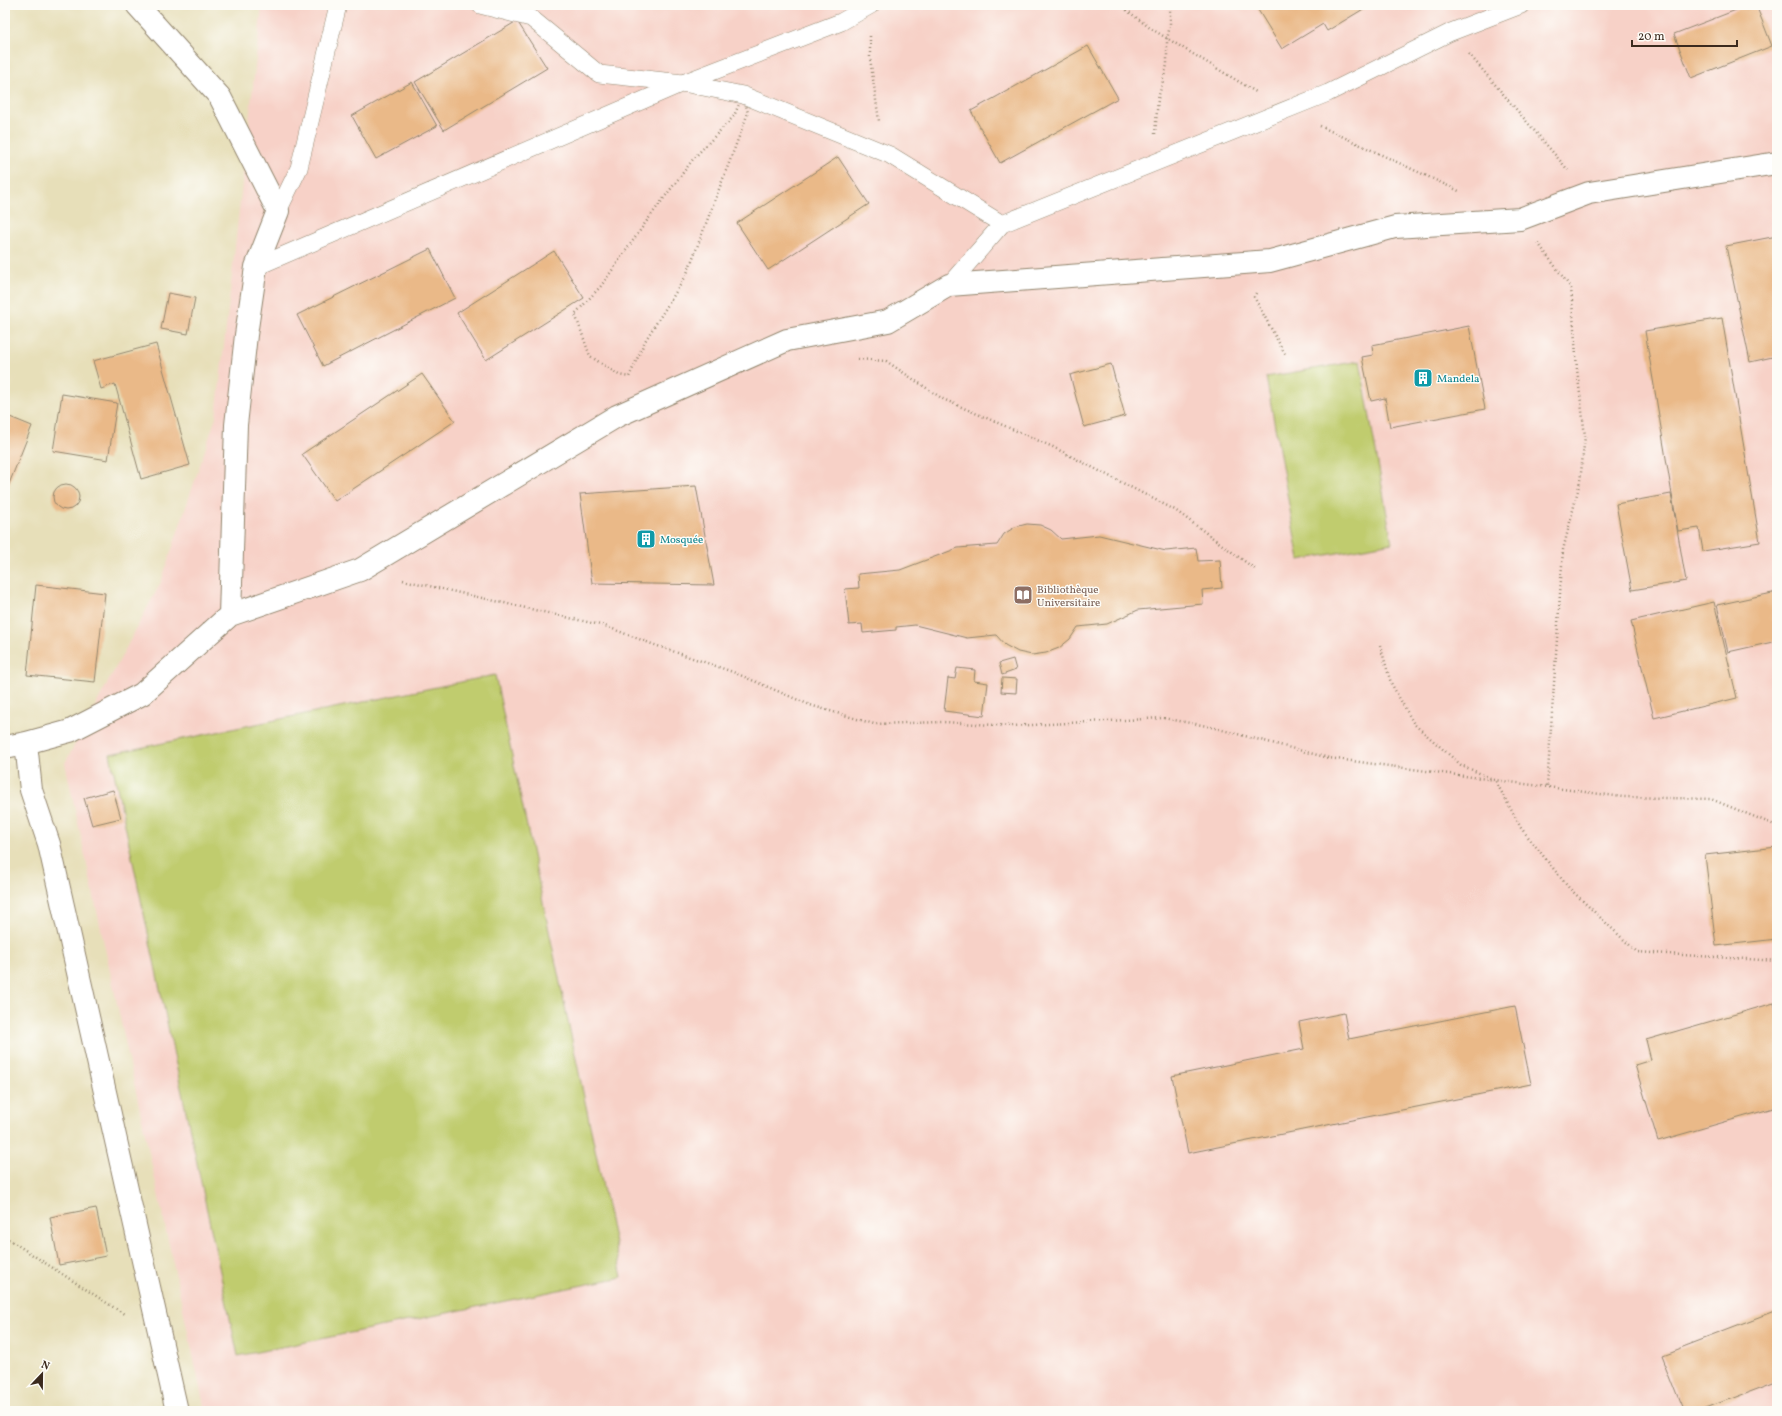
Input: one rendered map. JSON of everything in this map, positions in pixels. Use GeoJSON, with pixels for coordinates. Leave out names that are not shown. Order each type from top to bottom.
{"type":"FeatureCollection","features":[{"type":"Feature","properties":{"kind":"street"},"geometry":{"type":"LineString","coordinates":[[137,5],[220,97],[278,211],[256,267],[246,335],[236,425],[230,615]]}},
{"type":"Feature","properties":{"kind":"street"},"geometry":{"type":"LineString","coordinates":[[5,747],[70,731],[142,694],[230,615],[360,570],[617,416],[787,340],[888,321],[949,285],[1270,261],[1394,228],[1520,219],[1589,193],[1777,163]]}},
{"type":"Feature","properties":{"kind":"street"},"geometry":{"type":"LineString","coordinates":[[26,743],[31,790],[49,844],[177,1411]]}},
{"type":"Feature","properties":{"kind":"lane"},"geometry":{"type":"LineString","coordinates":[[278,211],[299,168],[338,5]]}},
{"type":"Feature","properties":{"kind":"lane"},"geometry":{"type":"LineString","coordinates":[[480,5],[531,18],[599,74],[682,83],[742,95],[890,155],[1002,224]]}},
{"type":"Feature","properties":{"kind":"lane"},"geometry":{"type":"LineString","coordinates":[[256,267],[682,83],[840,22],[871,5]]}},
{"type":"Feature","properties":{"kind":"lane"},"geometry":{"type":"LineString","coordinates":[[949,285],[1002,224],[1328,94],[1451,32],[1520,5]]}},
{"type":"Feature","properties":{"kind":"path"},"geometry":{"type":"LineString","coordinates":[[1156,162],[1154,148],[1158,98],[1167,65],[1167,39],[1170,26],[1170,5]]}},
{"type":"Feature","properties":{"kind":"path"},"geometry":{"type":"LineString","coordinates":[[870,28],[870,58],[876,106],[881,135],[890,155]]}},
{"type":"Feature","properties":{"kind":"path"},"geometry":{"type":"LineString","coordinates":[[1451,32],[1589,193]]}},
{"type":"Feature","properties":{"kind":"path"},"geometry":{"type":"LineString","coordinates":[[742,95],[748,113],[686,276],[646,341],[629,377],[619,375],[590,356],[575,314],[601,286],[646,222],[694,158],[734,116],[742,95]]}},
{"type":"Feature","properties":{"kind":"path"},"geometry":{"type":"LineString","coordinates":[[1520,219],[1571,288],[1584,436],[1580,482],[1563,550],[1547,787]]}},
{"type":"Feature","properties":{"kind":"path"},"geometry":{"type":"LineString","coordinates":[[1270,261],[1254,297],[1285,354]]}},
{"type":"Feature","properties":{"kind":"path"},"geometry":{"type":"LineString","coordinates":[[855,359],[886,361],[943,399],[1053,447],[1175,510],[1255,569]]}},
{"type":"Feature","properties":{"kind":"path"},"geometry":{"type":"LineString","coordinates":[[360,570],[605,626],[733,672],[810,705],[874,724],[943,722],[1012,726],[1163,718],[1207,726],[1329,758],[1624,797],[1711,799],[1777,826]]}},
{"type":"Feature","properties":{"kind":"path"},"geometry":{"type":"LineString","coordinates":[[1380,645],[1391,682],[1414,724],[1461,765],[1495,780],[1521,828],[1569,888],[1637,952],[1775,962],[1777,965]]}},
{"type":"Feature","properties":{"kind":"path"},"geometry":{"type":"LineString","coordinates":[[5,1237],[159,1336]]}},
{"type":"Feature","properties":{"kind":"shaded area"},"geometry":{"type":"Polygon","coordinates":[[[262,5],[1777,5],[1777,1411],[205,1411],[65,763],[161,582],[216,417],[262,5]]]}},
{"type":"Feature","properties":{"kind":"green space"},"geometry":{"type":"Polygon","coordinates":[[[1360,361],[1392,543],[1299,560],[1266,377],[1360,361]]]}},
{"type":"Feature","properties":{"kind":"green space"},"geometry":{"type":"Polygon","coordinates":[[[495,675],[622,1277],[238,1356],[110,754],[495,675]]]}},
{"type":"Feature","properties":{"kind":"building"},"geometry":{"type":"Polygon","coordinates":[[[1255,5],[1370,5],[1327,31],[1323,24],[1282,49],[1255,5]]]}},
{"type":"Feature","properties":{"kind":"building"},"geometry":{"type":"Polygon","coordinates":[[[1749,5],[1756,5],[1772,46],[1691,78],[1674,34],[1749,5]]]}},
{"type":"Feature","properties":{"kind":"building"},"geometry":{"type":"Polygon","coordinates":[[[517,21],[547,68],[444,130],[415,82],[517,21]]]}},
{"type":"Feature","properties":{"kind":"building"},"geometry":{"type":"Polygon","coordinates":[[[1088,46],[1118,98],[1000,163],[971,111],[1088,46]]]}},
{"type":"Feature","properties":{"kind":"building"},"geometry":{"type":"Polygon","coordinates":[[[412,82],[437,126],[376,159],[352,116],[412,82]]]}},
{"type":"Feature","properties":{"kind":"building"},"geometry":{"type":"Polygon","coordinates":[[[838,157],[869,204],[768,270],[737,223],[838,157]]]}},
{"type":"Feature","properties":{"kind":"building"},"geometry":{"type":"Polygon","coordinates":[[[1777,236],[1777,356],[1750,362],[1726,246],[1777,236]]]}},
{"type":"Feature","properties":{"kind":"building"},"geometry":{"type":"Polygon","coordinates":[[[430,249],[455,298],[323,366],[297,315],[430,249]]]}},
{"type":"Feature","properties":{"kind":"building"},"geometry":{"type":"Polygon","coordinates":[[[554,251],[584,298],[486,360],[457,313],[554,251]]]}},
{"type":"Feature","properties":{"kind":"building"},"geometry":{"type":"Polygon","coordinates":[[[168,293],[195,298],[188,334],[161,329],[168,293]]]}},
{"type":"Feature","properties":{"kind":"building"},"geometry":{"type":"Polygon","coordinates":[[[1722,318],[1760,542],[1703,551],[1699,528],[1678,531],[1645,331],[1722,318]]]}},
{"type":"Feature","properties":{"kind":"building","name":"Mandela"},"geometry":{"type":"Polygon","coordinates":[[[1469,326],[1485,409],[1390,427],[1385,398],[1371,401],[1362,357],[1373,355],[1372,345],[1469,326]]]}},
{"type":"Feature","properties":{"kind":"building"},"geometry":{"type":"Polygon","coordinates":[[[156,344],[190,465],[141,479],[115,384],[101,389],[93,361],[156,344]]]}},
{"type":"Feature","properties":{"kind":"building"},"geometry":{"type":"Polygon","coordinates":[[[1111,364],[1125,416],[1084,427],[1070,375],[1111,364]]]}},
{"type":"Feature","properties":{"kind":"building"},"geometry":{"type":"Polygon","coordinates":[[[422,374],[455,421],[335,501],[302,454],[422,374]]]}},
{"type":"Feature","properties":{"kind":"building"},"geometry":{"type":"Polygon","coordinates":[[[62,394],[117,403],[108,460],[53,451],[62,394]]]}},
{"type":"Feature","properties":{"kind":"building"},"geometry":{"type":"Polygon","coordinates":[[[5,415],[32,426],[5,494],[5,415]]]}},
{"type":"Feature","properties":{"kind":"building"},"geometry":{"type":"Polygon","coordinates":[[[66,484],[75,488],[79,497],[75,506],[66,510],[57,506],[53,497],[57,488],[66,484]]]}},
{"type":"Feature","properties":{"kind":"building","name":"Mosquée"},"geometry":{"type":"Polygon","coordinates":[[[696,486],[714,585],[592,583],[580,494],[696,486]]]}},
{"type":"Feature","properties":{"kind":"building"},"geometry":{"type":"Polygon","coordinates":[[[1671,494],[1686,581],[1632,590],[1616,504],[1671,494]]]}},
{"type":"Feature","properties":{"kind":"building"},"geometry":{"type":"Polygon","coordinates":[[[1027,524],[1040,525],[1051,530],[1061,539],[1099,535],[1166,551],[1196,548],[1198,561],[1220,560],[1222,588],[1202,590],[1203,604],[1138,610],[1107,624],[1078,627],[1070,639],[1059,648],[1046,653],[1032,655],[1018,652],[1005,645],[996,635],[967,638],[915,625],[896,627],[896,630],[863,633],[862,624],[849,625],[845,589],[859,588],[858,574],[900,570],[958,548],[997,545],[1004,534],[1015,527],[1027,524]]]}},
{"type":"Feature","properties":{"kind":"building"},"geometry":{"type":"Polygon","coordinates":[[[36,585],[105,593],[95,682],[27,675],[36,585]]]}},
{"type":"Feature","properties":{"kind":"building"},"geometry":{"type":"Polygon","coordinates":[[[1777,592],[1777,641],[1728,652],[1717,605],[1777,592]]]}},
{"type":"Feature","properties":{"kind":"building"},"geometry":{"type":"Polygon","coordinates":[[[1714,602],[1737,698],[1654,718],[1631,621],[1714,602]]]}},
{"type":"Feature","properties":{"kind":"building"},"geometry":{"type":"Polygon","coordinates":[[[1013,659],[1016,670],[1002,675],[999,663],[1013,659]]]}},
{"type":"Feature","properties":{"kind":"building"},"geometry":{"type":"Polygon","coordinates":[[[957,668],[975,670],[974,681],[988,683],[984,716],[944,711],[948,678],[955,679],[957,668]]]}},
{"type":"Feature","properties":{"kind":"building"},"geometry":{"type":"Polygon","coordinates":[[[1002,678],[1017,679],[1016,693],[1001,692],[1002,678]]]}},
{"type":"Feature","properties":{"kind":"building"},"geometry":{"type":"Polygon","coordinates":[[[113,790],[121,818],[92,825],[84,798],[113,790]]]}},
{"type":"Feature","properties":{"kind":"building"},"geometry":{"type":"Polygon","coordinates":[[[1777,847],[1777,939],[1716,946],[1705,855],[1777,847]]]}},
{"type":"Feature","properties":{"kind":"building"},"geometry":{"type":"Polygon","coordinates":[[[1774,1003],[1777,1015],[1777,1107],[1658,1141],[1635,1065],[1651,1060],[1646,1040],[1774,1003]]]}},
{"type":"Feature","properties":{"kind":"building"},"geometry":{"type":"Polygon","coordinates":[[[1515,1006],[1531,1084],[1188,1153],[1172,1076],[1304,1049],[1299,1022],[1344,1013],[1349,1039],[1515,1006]]]}},
{"type":"Feature","properties":{"kind":"building"},"geometry":{"type":"Polygon","coordinates":[[[96,1208],[106,1256],[59,1265],[50,1217],[96,1208]]]}},
{"type":"Feature","properties":{"kind":"building"},"geometry":{"type":"Polygon","coordinates":[[[1777,1311],[1777,1381],[1698,1411],[1684,1411],[1662,1355],[1777,1311]]]}},
{"type":"Feature","properties":{"kind":"place","name":"Mandela"},"geometry":{"type":"Point","coordinates":[1423,378]}},
{"type":"Feature","properties":{"kind":"place","name":"Mosquée"},"geometry":{"type":"Point","coordinates":[646,539]}},
{"type":"Feature","properties":{"kind":"place","name":"Bibliothèque Universitaire"},"geometry":{"type":"Point","coordinates":[1023,595]}}]}
